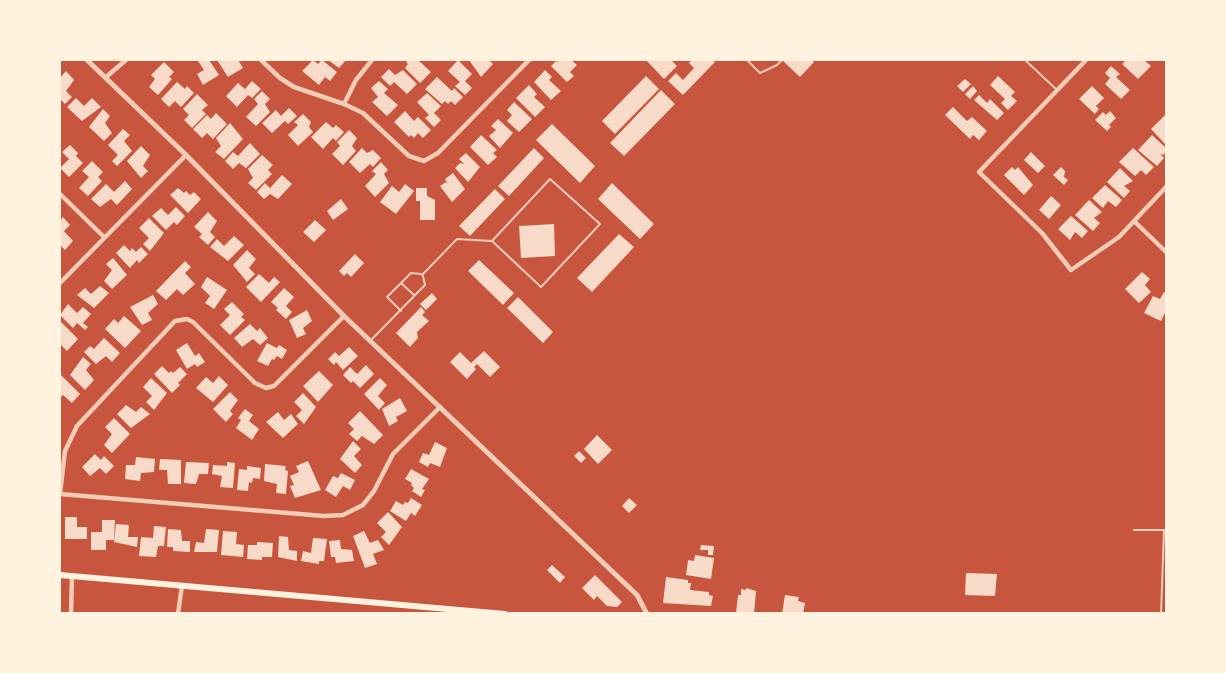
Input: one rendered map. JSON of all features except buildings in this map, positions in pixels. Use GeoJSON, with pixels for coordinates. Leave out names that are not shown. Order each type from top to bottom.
{"type":"FeatureCollection","features":[{"type":"Feature","properties":{"kind":"main road"},"geometry":{"type":"LineString","coordinates":[[60,575],[505,614]]}},
{"type":"Feature","properties":{"kind":"street"},"geometry":{"type":"LineString","coordinates":[[87,60],[186,155],[344,316],[628,586],[637,595],[647,614]]}},
{"type":"Feature","properties":{"kind":"street"},"geometry":{"type":"LineString","coordinates":[[106,77],[126,60]]}},
{"type":"Feature","properties":{"kind":"street"},"geometry":{"type":"LineString","coordinates":[[261,60],[273,73],[294,87],[363,113],[409,156],[424,161],[438,153],[529,60]]}},
{"type":"Feature","properties":{"kind":"street"},"geometry":{"type":"LineString","coordinates":[[344,104],[356,80],[372,60]]}},
{"type":"Feature","properties":{"kind":"street"},"geometry":{"type":"LineString","coordinates":[[1086,60],[979,172],[1042,233],[1072,270],[1100,252],[1167,187]]}},
{"type":"Feature","properties":{"kind":"street"},"geometry":{"type":"LineString","coordinates":[[60,283],[186,155]]}},
{"type":"Feature","properties":{"kind":"street"},"geometry":{"type":"LineString","coordinates":[[60,194],[104,237]]}},
{"type":"Feature","properties":{"kind":"street"},"geometry":{"type":"LineString","coordinates":[[1134,221],[1167,252]]}},
{"type":"Feature","properties":{"kind":"street"},"geometry":{"type":"LineString","coordinates":[[344,316],[274,386],[266,388],[255,383],[194,322],[187,319],[175,321],[77,426],[65,452],[60,494],[324,516],[343,515],[363,505],[374,491],[393,454],[440,407]]}},
{"type":"Feature","properties":{"kind":"street"},"geometry":{"type":"LineString","coordinates":[[71,614],[72,576]]}},
{"type":"Feature","properties":{"kind":"street"},"geometry":{"type":"LineString","coordinates":[[178,614],[182,585]]}},
{"type":"Feature","properties":{"kind":"lane"},"geometry":{"type":"LineString","coordinates":[[747,60],[760,73],[782,60]]}},
{"type":"Feature","properties":{"kind":"lane"},"geometry":{"type":"LineString","coordinates":[[1025,60],[1057,90]]}},
{"type":"Feature","properties":{"kind":"lane"},"geometry":{"type":"LineString","coordinates":[[422,275],[457,239],[492,241],[541,286],[600,225],[550,179],[492,241]]}},
{"type":"Feature","properties":{"kind":"lane"},"geometry":{"type":"LineString","coordinates":[[401,311],[387,297],[411,274],[422,275]]}},
{"type":"Feature","properties":{"kind":"lane"},"geometry":{"type":"LineString","coordinates":[[370,341],[425,285],[422,275]]}},
{"type":"Feature","properties":{"kind":"lane"},"geometry":{"type":"LineString","coordinates":[[401,283],[415,296]]}},
{"type":"Feature","properties":{"kind":"lane"},"geometry":{"type":"LineString","coordinates":[[1134,530],[1165,530],[1161,613],[1167,613]]}}]}
